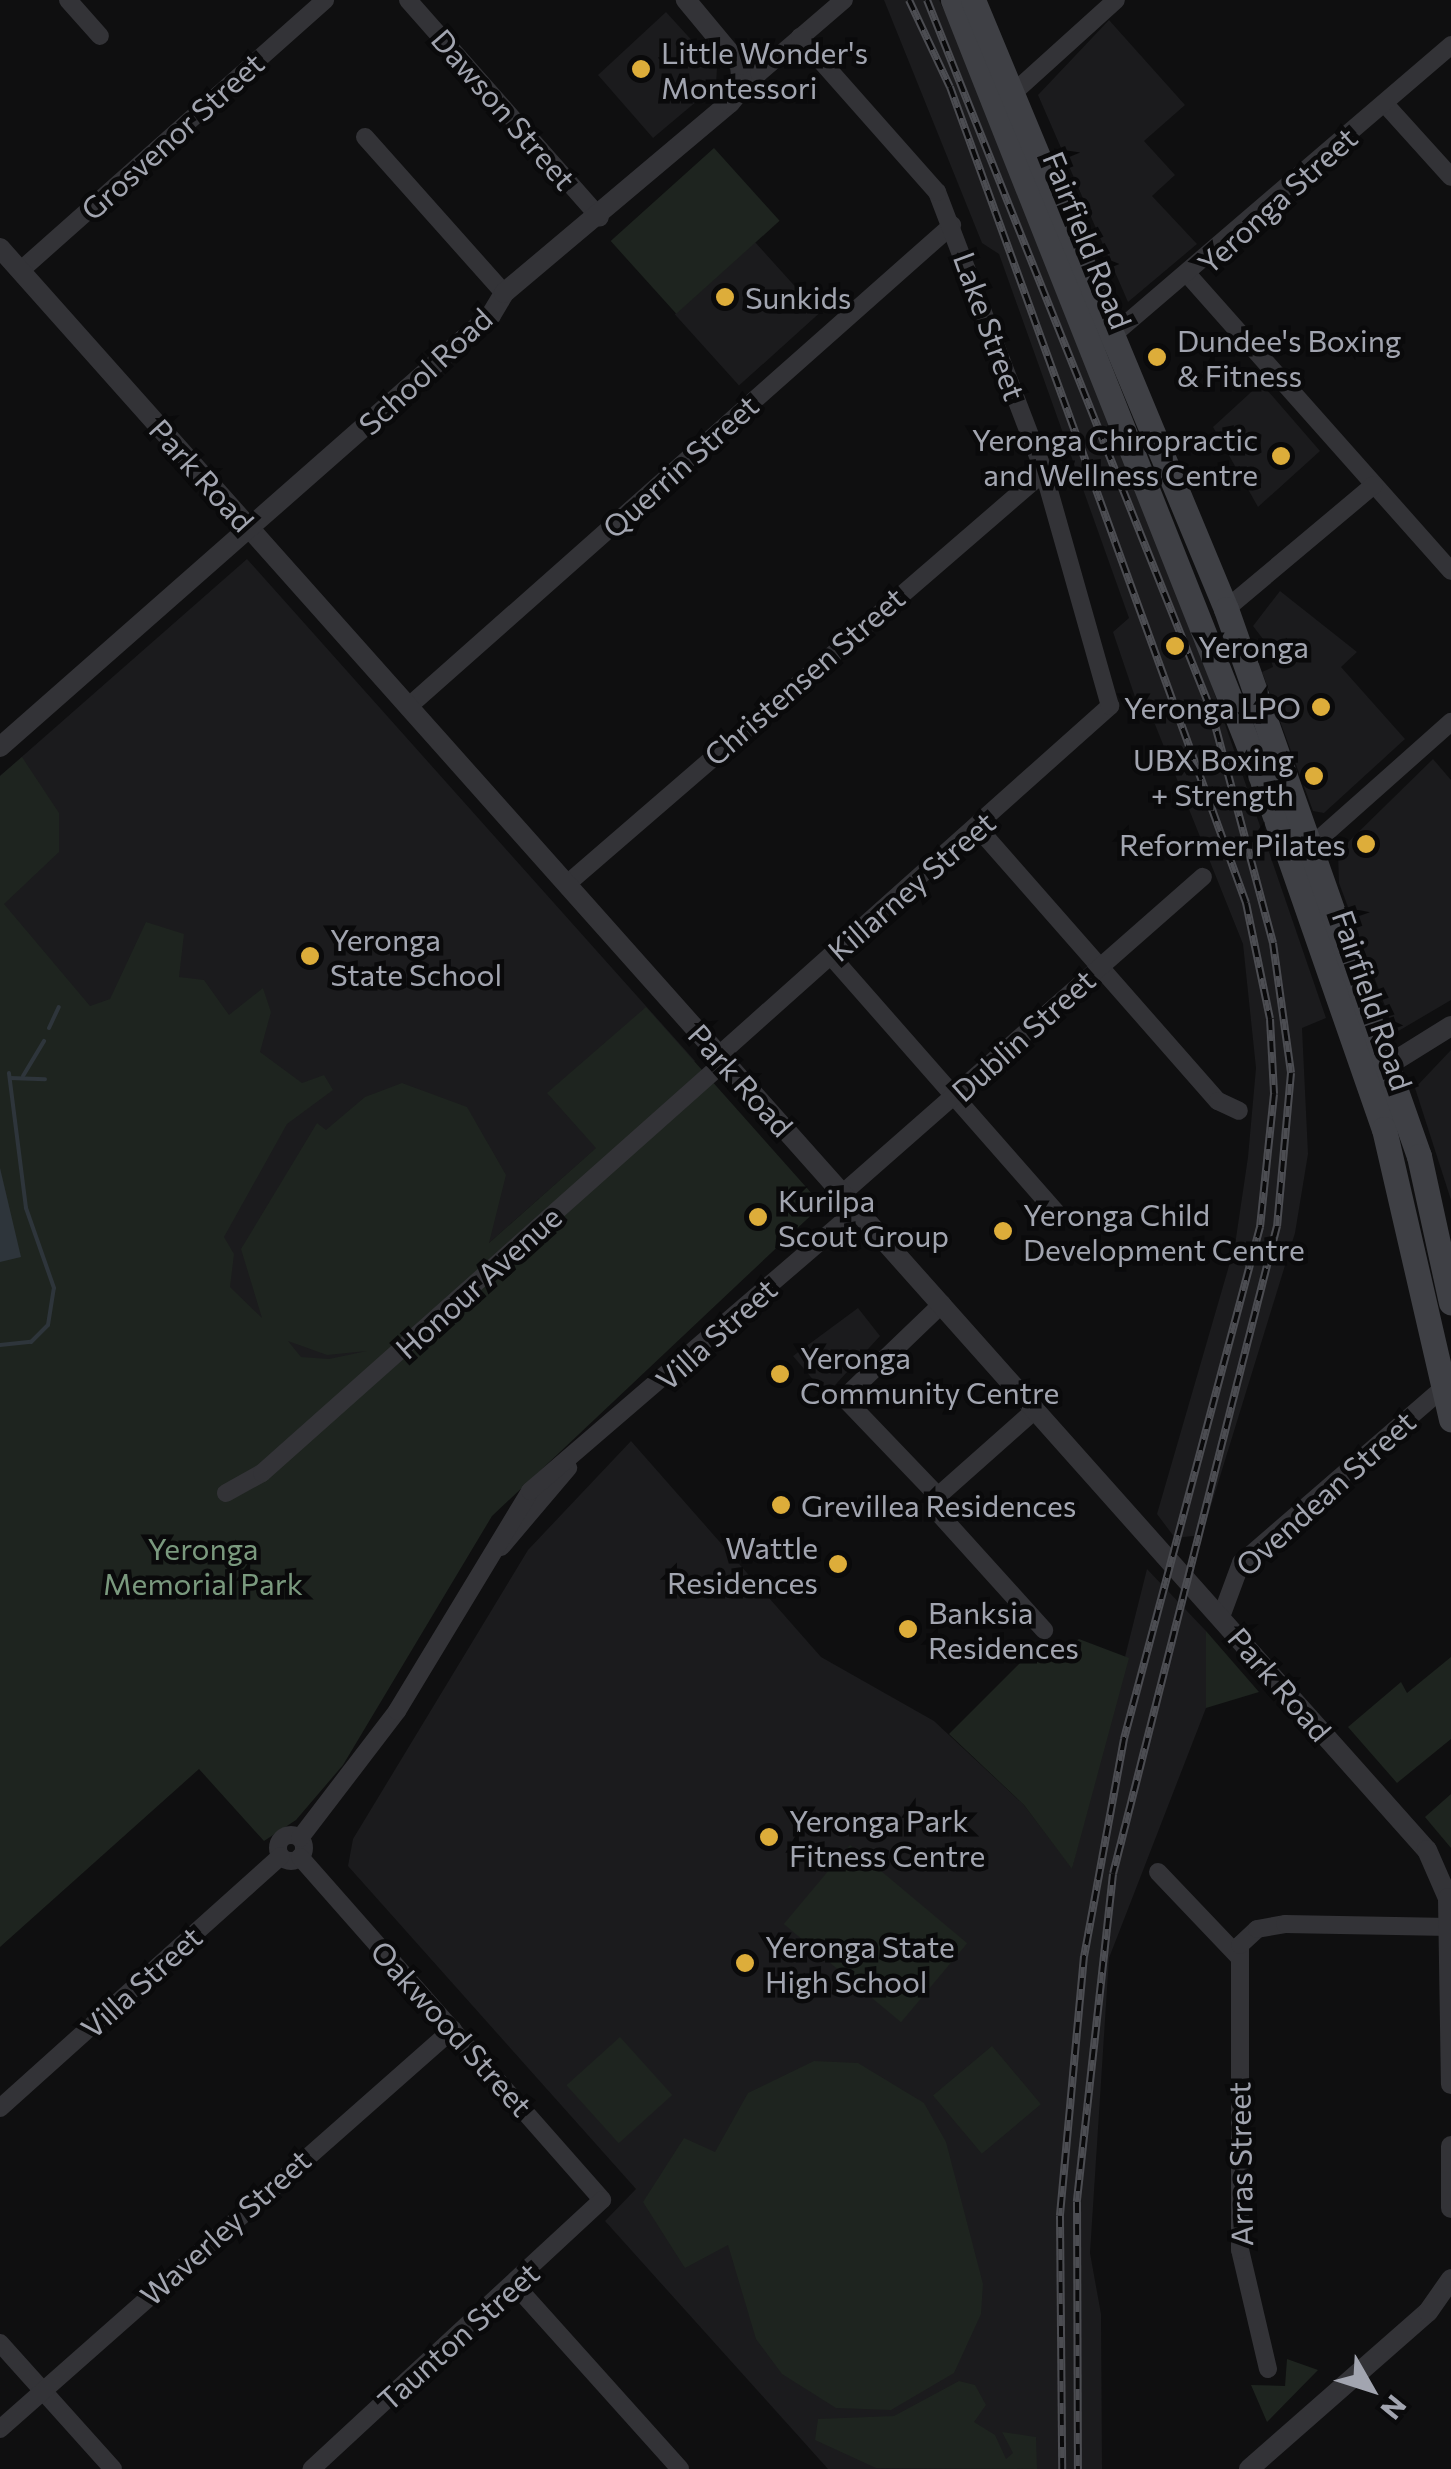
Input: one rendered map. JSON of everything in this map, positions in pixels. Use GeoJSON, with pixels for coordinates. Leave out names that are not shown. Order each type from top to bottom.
{"type":"FeatureCollection","features":[{"type":"Feature","properties":{"kind":"main road","name":"Fairfield Road"},"geometry":{"type":"LineString","coordinates":[[953,0],[1226,609],[1309,848],[1376,1073],[1447,1384],[1451,1419]]}},
{"type":"Feature","properties":{"kind":"main road","name":"Fairfield Road"},"geometry":{"type":"LineString","coordinates":[[974,0],[1106,341],[1376,1073],[1418,1156],[1451,1302]]}},
{"type":"Feature","properties":{"kind":"street"},"geometry":{"type":"LineString","coordinates":[[68,0],[100,36]]}},
{"type":"Feature","properties":{"kind":"street","name":"Grosvenor Street"},"geometry":{"type":"LineString","coordinates":[[7,260],[325,0]]}},
{"type":"Feature","properties":{"kind":"street","name":"Dawson Street"},"geometry":{"type":"LineString","coordinates":[[408,0],[600,218]]}},
{"type":"Feature","properties":{"kind":"street"},"geometry":{"type":"LineString","coordinates":[[686,0],[743,75]]}},
{"type":"Feature","properties":{"kind":"street","name":"School Road"},"geometry":{"type":"LineString","coordinates":[[0,748],[250,529],[504,294],[600,218],[730,104],[743,75],[759,73],[844,0]]}},
{"type":"Feature","properties":{"kind":"street"},"geometry":{"type":"LineString","coordinates":[[1012,94],[1116,0]]}},
{"type":"Feature","properties":{"kind":"street","name":"Lake Street"},"geometry":{"type":"LineString","coordinates":[[800,37],[937,192],[952,225],[1044,472],[1110,694],[1104,715]]}},
{"type":"Feature","properties":{"kind":"street","name":"Yeronga Street"},"geometry":{"type":"LineString","coordinates":[[1106,341],[1190,278],[1451,45]]}},
{"type":"Feature","properties":{"kind":"street"},"geometry":{"type":"LineString","coordinates":[[1385,104],[1451,177]]}},
{"type":"Feature","properties":{"kind":"street"},"geometry":{"type":"LineString","coordinates":[[365,137],[504,294]]}},
{"type":"Feature","properties":{"kind":"street","name":"Querrin Street"},"geometry":{"type":"LineString","coordinates":[[408,707],[952,225]]}},
{"type":"Feature","properties":{"kind":"street","name":"Park Road"},"geometry":{"type":"LineString","coordinates":[[7,260],[1445,1870],[1450,1927]]}},
{"type":"Feature","properties":{"kind":"street"},"geometry":{"type":"LineString","coordinates":[[1190,278],[1451,571]]}},
{"type":"Feature","properties":{"kind":"street","name":"Christensen Street"},"geometry":{"type":"LineString","coordinates":[[567,884],[1044,472]]}},
{"type":"Feature","properties":{"kind":"street"},"geometry":{"type":"LineString","coordinates":[[1226,609],[1374,485]]}},
{"type":"Feature","properties":{"kind":"street","name":"Killarney Street"},"geometry":{"type":"LineString","coordinates":[[721,1059],[831,956],[1104,715]]}},
{"type":"Feature","properties":{"kind":"street"},"geometry":{"type":"LineString","coordinates":[[1309,848],[1451,722]]}},
{"type":"Feature","properties":{"kind":"street"},"geometry":{"type":"LineString","coordinates":[[977,827],[1218,1101],[1240,1111]]}},
{"type":"Feature","properties":{"kind":"street","name":"Dublin Street"},"geometry":{"type":"LineString","coordinates":[[843,1193],[1203,877]]}},
{"type":"Feature","properties":{"kind":"street"},"geometry":{"type":"LineString","coordinates":[[831,956],[1060,1216]]}},
{"type":"Feature","properties":{"kind":"street"},"geometry":{"type":"LineString","coordinates":[[1376,1073],[1451,1026]]}},
{"type":"Feature","properties":{"kind":"street","name":"Honour Avenue"},"geometry":{"type":"LineString","coordinates":[[226,1494],[262,1473],[721,1059]]}},
{"type":"Feature","properties":{"kind":"street","name":"Villa Street"},"geometry":{"type":"LineString","coordinates":[[0,2108],[294,1851],[384,1730],[480,1569],[574,1460],[858,1209]]}},
{"type":"Feature","properties":{"kind":"street"},"geometry":{"type":"LineString","coordinates":[[942,1304],[844,1398],[938,1496],[941,1516],[1044,1630]]}},
{"type":"Feature","properties":{"kind":"street","name":"Ovendean Street"},"geometry":{"type":"LineString","coordinates":[[1221,1617],[1241,1563],[1447,1384]]}},
{"type":"Feature","properties":{"kind":"street"},"geometry":{"type":"LineString","coordinates":[[938,1496],[1036,1409]]}},
{"type":"Feature","properties":{"kind":"street","name":"Oakwood Street"},"geometry":{"type":"LineString","coordinates":[[294,1851],[602,2200]]}},
{"type":"Feature","properties":{"kind":"street"},"geometry":{"type":"LineString","coordinates":[[1158,1872],[1236,1955],[1256,1929],[1285,1924],[1450,1927],[1451,2084]]}},
{"type":"Feature","properties":{"kind":"street","name":"Arras Street"},"geometry":{"type":"LineString","coordinates":[[1236,1955],[1240,2250],[1268,2369]]}},
{"type":"Feature","properties":{"kind":"street","name":"Waverley Street"},"geometry":{"type":"LineString","coordinates":[[0,2429],[453,2030]]}},
{"type":"Feature","properties":{"kind":"street"},"geometry":{"type":"LineString","coordinates":[[1451,2146],[1451,2208]]}},
{"type":"Feature","properties":{"kind":"street","name":"Taunton Street"},"geometry":{"type":"LineString","coordinates":[[311,2469],[515,2285],[602,2200]]}},
{"type":"Feature","properties":{"kind":"street"},"geometry":{"type":"LineString","coordinates":[[1250,2469],[1428,2312],[1451,2279]]}},
{"type":"Feature","properties":{"kind":"street"},"geometry":{"type":"LineString","coordinates":[[515,2285],[680,2469]]}},
{"type":"Feature","properties":{"kind":"street"},"geometry":{"type":"LineString","coordinates":[[1428,2312],[1451,2304]]}},
{"type":"Feature","properties":{"kind":"street"},"geometry":{"type":"LineString","coordinates":[[0,2343],[113,2469]]}},
{"type":"Feature","properties":{"kind":"shaded area"},"geometry":{"type":"Polygon","coordinates":[[[884,0],[939,0],[964,51],[1168,558],[1326,1018],[1302,1028],[1308,1154],[1295,1233],[1202,1535],[1175,1538],[1157,1514],[1235,1245],[1256,1068],[1243,944],[1144,697],[1137,703],[1113,632],[1129,618],[999,254],[982,243],[884,0]]]}},
{"type":"Feature","properties":{"kind":"shaded area"},"geometry":{"type":"Polygon","coordinates":[[[666,12],[717,68],[716,85],[653,138],[598,75],[666,12]]]}},
{"type":"Feature","properties":{"kind":"shaded area"},"geometry":{"type":"Polygon","coordinates":[[[1109,20],[1185,105],[1144,141],[1175,175],[1152,196],[1197,244],[1128,302],[1038,95],[1109,20]]]}},
{"type":"Feature","properties":{"kind":"shaded area"},"geometry":{"type":"Polygon","coordinates":[[[755,242],[819,313],[739,386],[675,314],[755,242]]]}},
{"type":"Feature","properties":{"kind":"shaded area"},"geometry":{"type":"Polygon","coordinates":[[[1261,383],[1320,451],[1258,507],[1213,427],[1261,383]]]}},
{"type":"Feature","properties":{"kind":"shaded area","name":"Yeronga State School"},"geometry":{"type":"Polygon","coordinates":[[[247,559],[695,1061],[316,1396],[153,1210],[0,935],[0,776],[247,559]]]}},
{"type":"Feature","properties":{"kind":"shaded area"},"geometry":{"type":"Polygon","coordinates":[[[1280,591],[1357,652],[1341,667],[1405,739],[1324,813],[1313,811],[1262,672],[1273,667],[1266,643],[1253,626],[1280,591]]]}},
{"type":"Feature","properties":{"kind":"shaded area"},"geometry":{"type":"Polygon","coordinates":[[[1433,759],[1451,780],[1451,1000],[1395,1033],[1339,883],[1338,852],[1433,759]]]}},
{"type":"Feature","properties":{"kind":"shaded area"},"geometry":{"type":"Polygon","coordinates":[[[1451,1050],[1451,1200],[1415,1088],[1451,1050]]]}},
{"type":"Feature","properties":{"kind":"shaded area"},"geometry":{"type":"Polygon","coordinates":[[[0,1168],[21,1257],[0,1262],[0,1168]]]}},
{"type":"Feature","properties":{"kind":"shaded area"},"geometry":{"type":"Polygon","coordinates":[[[858,1308],[880,1336],[826,1395],[793,1356],[858,1308]]]}},
{"type":"Feature","properties":{"kind":"shaded area","name":"Yeronga State High School"},"geometry":{"type":"Polygon","coordinates":[[[631,1441],[821,1657],[934,1721],[1024,1805],[1072,1868],[1147,1569],[1206,1631],[1206,1708],[1109,1958],[1090,2253],[1101,2314],[1102,2469],[828,2469],[605,2221],[636,2189],[348,1866],[353,1839],[528,1550],[631,1441]]]}},
{"type":"Feature","properties":{"kind":"green space"},"geometry":{"type":"Polygon","coordinates":[[[714,148],[780,221],[676,314],[611,241],[714,148]]]}},
{"type":"Feature","properties":{"kind":"green space","name":"Yeronga Memorial Park"},"geometry":{"type":"Polygon","coordinates":[[[22,757],[59,813],[59,852],[4,904],[90,1006],[110,999],[146,922],[184,934],[179,977],[204,980],[229,1015],[263,988],[271,1012],[260,1052],[302,1083],[324,1075],[333,1090],[287,1124],[224,1237],[234,1254],[230,1287],[262,1318],[241,1249],[317,1123],[326,1130],[365,1097],[402,1083],[467,1107],[506,1175],[489,1243],[596,1148],[547,1093],[646,1007],[822,1205],[492,1516],[343,1765],[296,1820],[264,1841],[199,1769],[0,1947],[0,776],[22,757]],[[288,1341],[301,1357],[329,1359],[367,1351],[327,1355],[288,1341]]]}},
{"type":"Feature","properties":{"kind":"green space"},"geometry":{"type":"Polygon","coordinates":[[[1206,1631],[1259,1692],[1206,1708],[1206,1631]]]}},
{"type":"Feature","properties":{"kind":"green space"},"geometry":{"type":"Polygon","coordinates":[[[1079,1639],[1129,1658],[1072,1869],[1024,1805],[949,1734],[1030,1653],[1040,1662],[1079,1639]]]}},
{"type":"Feature","properties":{"kind":"green space"},"geometry":{"type":"Polygon","coordinates":[[[1451,1657],[1451,1739],[1397,1783],[1348,1727],[1401,1682],[1407,1693],[1451,1657]]]}},
{"type":"Feature","properties":{"kind":"green space"},"geometry":{"type":"Polygon","coordinates":[[[1451,1794],[1451,1848],[1425,1817],[1451,1794]]]}},
{"type":"Feature","properties":{"kind":"green space"},"geometry":{"type":"Polygon","coordinates":[[[850,1845],[967,1943],[901,2022],[784,1924],[850,1845]]]}},
{"type":"Feature","properties":{"kind":"green space"},"geometry":{"type":"Polygon","coordinates":[[[620,2037],[672,2095],[619,2143],[566,2085],[620,2037]]]}},
{"type":"Feature","properties":{"kind":"green space"},"geometry":{"type":"Polygon","coordinates":[[[992,2046],[1041,2104],[982,2154],[933,2095],[992,2046]]]}},
{"type":"Feature","properties":{"kind":"green space"},"geometry":{"type":"Polygon","coordinates":[[[814,2061],[858,2063],[924,2103],[946,2142],[983,2284],[981,2314],[954,2373],[891,2410],[836,2408],[782,2374],[756,2339],[728,2245],[685,2268],[643,2202],[684,2138],[715,2152],[748,2093],[814,2061]]]}},
{"type":"Feature","properties":{"kind":"green space"},"geometry":{"type":"Polygon","coordinates":[[[1287,2359],[1318,2370],[1267,2422],[1251,2385],[1285,2386],[1287,2359]]]}},
{"type":"Feature","properties":{"kind":"green space"},"geometry":{"type":"Polygon","coordinates":[[[959,2381],[975,2385],[986,2405],[974,2422],[995,2435],[1006,2459],[1013,2453],[1002,2432],[1036,2437],[1037,2469],[876,2468],[815,2440],[818,2419],[894,2416],[959,2381]]]}},
{"type":"Feature","properties":{"kind":"waterway"},"geometry":{"type":"LineString","coordinates":[[49,1028],[59,1007]]}},
{"type":"Feature","properties":{"kind":"waterway"},"geometry":{"type":"LineString","coordinates":[[23,1076],[44,1041]]}},
{"type":"Feature","properties":{"kind":"waterway"},"geometry":{"type":"LineString","coordinates":[[0,1345],[31,1342],[48,1325],[54,1288],[26,1208],[9,1073]]}},
{"type":"Feature","properties":{"kind":"waterway"},"geometry":{"type":"LineString","coordinates":[[10,1078],[45,1079]]}},
{"type":"Feature","properties":{"kind":"railway"},"geometry":{"type":"LineString","coordinates":[[909,0],[950,87],[1246,903],[1270,1019],[1274,1094],[1260,1227],[1124,1739],[1084,1956],[1060,2216],[1062,2469]]}},
{"type":"Feature","properties":{"kind":"railway"},"geometry":{"type":"LineString","coordinates":[[927,0],[1211,710],[1273,943],[1291,1073],[1277,1226],[1113,1874],[1077,2202],[1078,2469]]}},
{"type":"Feature","properties":{"kind":"place","name":"Little Wonder's Montessori"},"geometry":{"type":"Point","coordinates":[641,69]}},
{"type":"Feature","properties":{"kind":"place","name":"Sunkids"},"geometry":{"type":"Point","coordinates":[725,297]}},
{"type":"Feature","properties":{"kind":"place","name":"Dundee's Boxing & Fitness"},"geometry":{"type":"Point","coordinates":[1157,357]}},
{"type":"Feature","properties":{"kind":"place","name":"Yeronga Chiropractic and Wellness Centre"},"geometry":{"type":"Point","coordinates":[1281,456]}},
{"type":"Feature","properties":{"kind":"place","name":"Yeronga"},"geometry":{"type":"Point","coordinates":[1175,646]}},
{"type":"Feature","properties":{"kind":"place","name":"Yeronga LPO"},"geometry":{"type":"Point","coordinates":[1321,707]}},
{"type":"Feature","properties":{"kind":"place","name":"UBX Boxing + Strength"},"geometry":{"type":"Point","coordinates":[1314,776]}},
{"type":"Feature","properties":{"kind":"place","name":"Reformer Pilates"},"geometry":{"type":"Point","coordinates":[1366,844]}},
{"type":"Feature","properties":{"kind":"place","name":"Yeronga State School"},"geometry":{"type":"Point","coordinates":[310,956]}},
{"type":"Feature","properties":{"kind":"place","name":"Kurilpa Scout Group"},"geometry":{"type":"Point","coordinates":[758,1217]}},
{"type":"Feature","properties":{"kind":"place","name":"Yeronga Child Development Centre"},"geometry":{"type":"Point","coordinates":[1003,1231]}},
{"type":"Feature","properties":{"kind":"place","name":"Yeronga Community Centre"},"geometry":{"type":"Point","coordinates":[780,1374]}},
{"type":"Feature","properties":{"kind":"place","name":"Grevillea Residences"},"geometry":{"type":"Point","coordinates":[781,1505]}},
{"type":"Feature","properties":{"kind":"place","name":"Wattle Residences"},"geometry":{"type":"Point","coordinates":[838,1564]}},
{"type":"Feature","properties":{"kind":"place","name":"Banksia Residences"},"geometry":{"type":"Point","coordinates":[908,1629]}},
{"type":"Feature","properties":{"kind":"place","name":"Yeronga Park Fitness Centre"},"geometry":{"type":"Point","coordinates":[769,1837]}},
{"type":"Feature","properties":{"kind":"place","name":"Yeronga State High School"},"geometry":{"type":"Point","coordinates":[745,1963]}}]}
